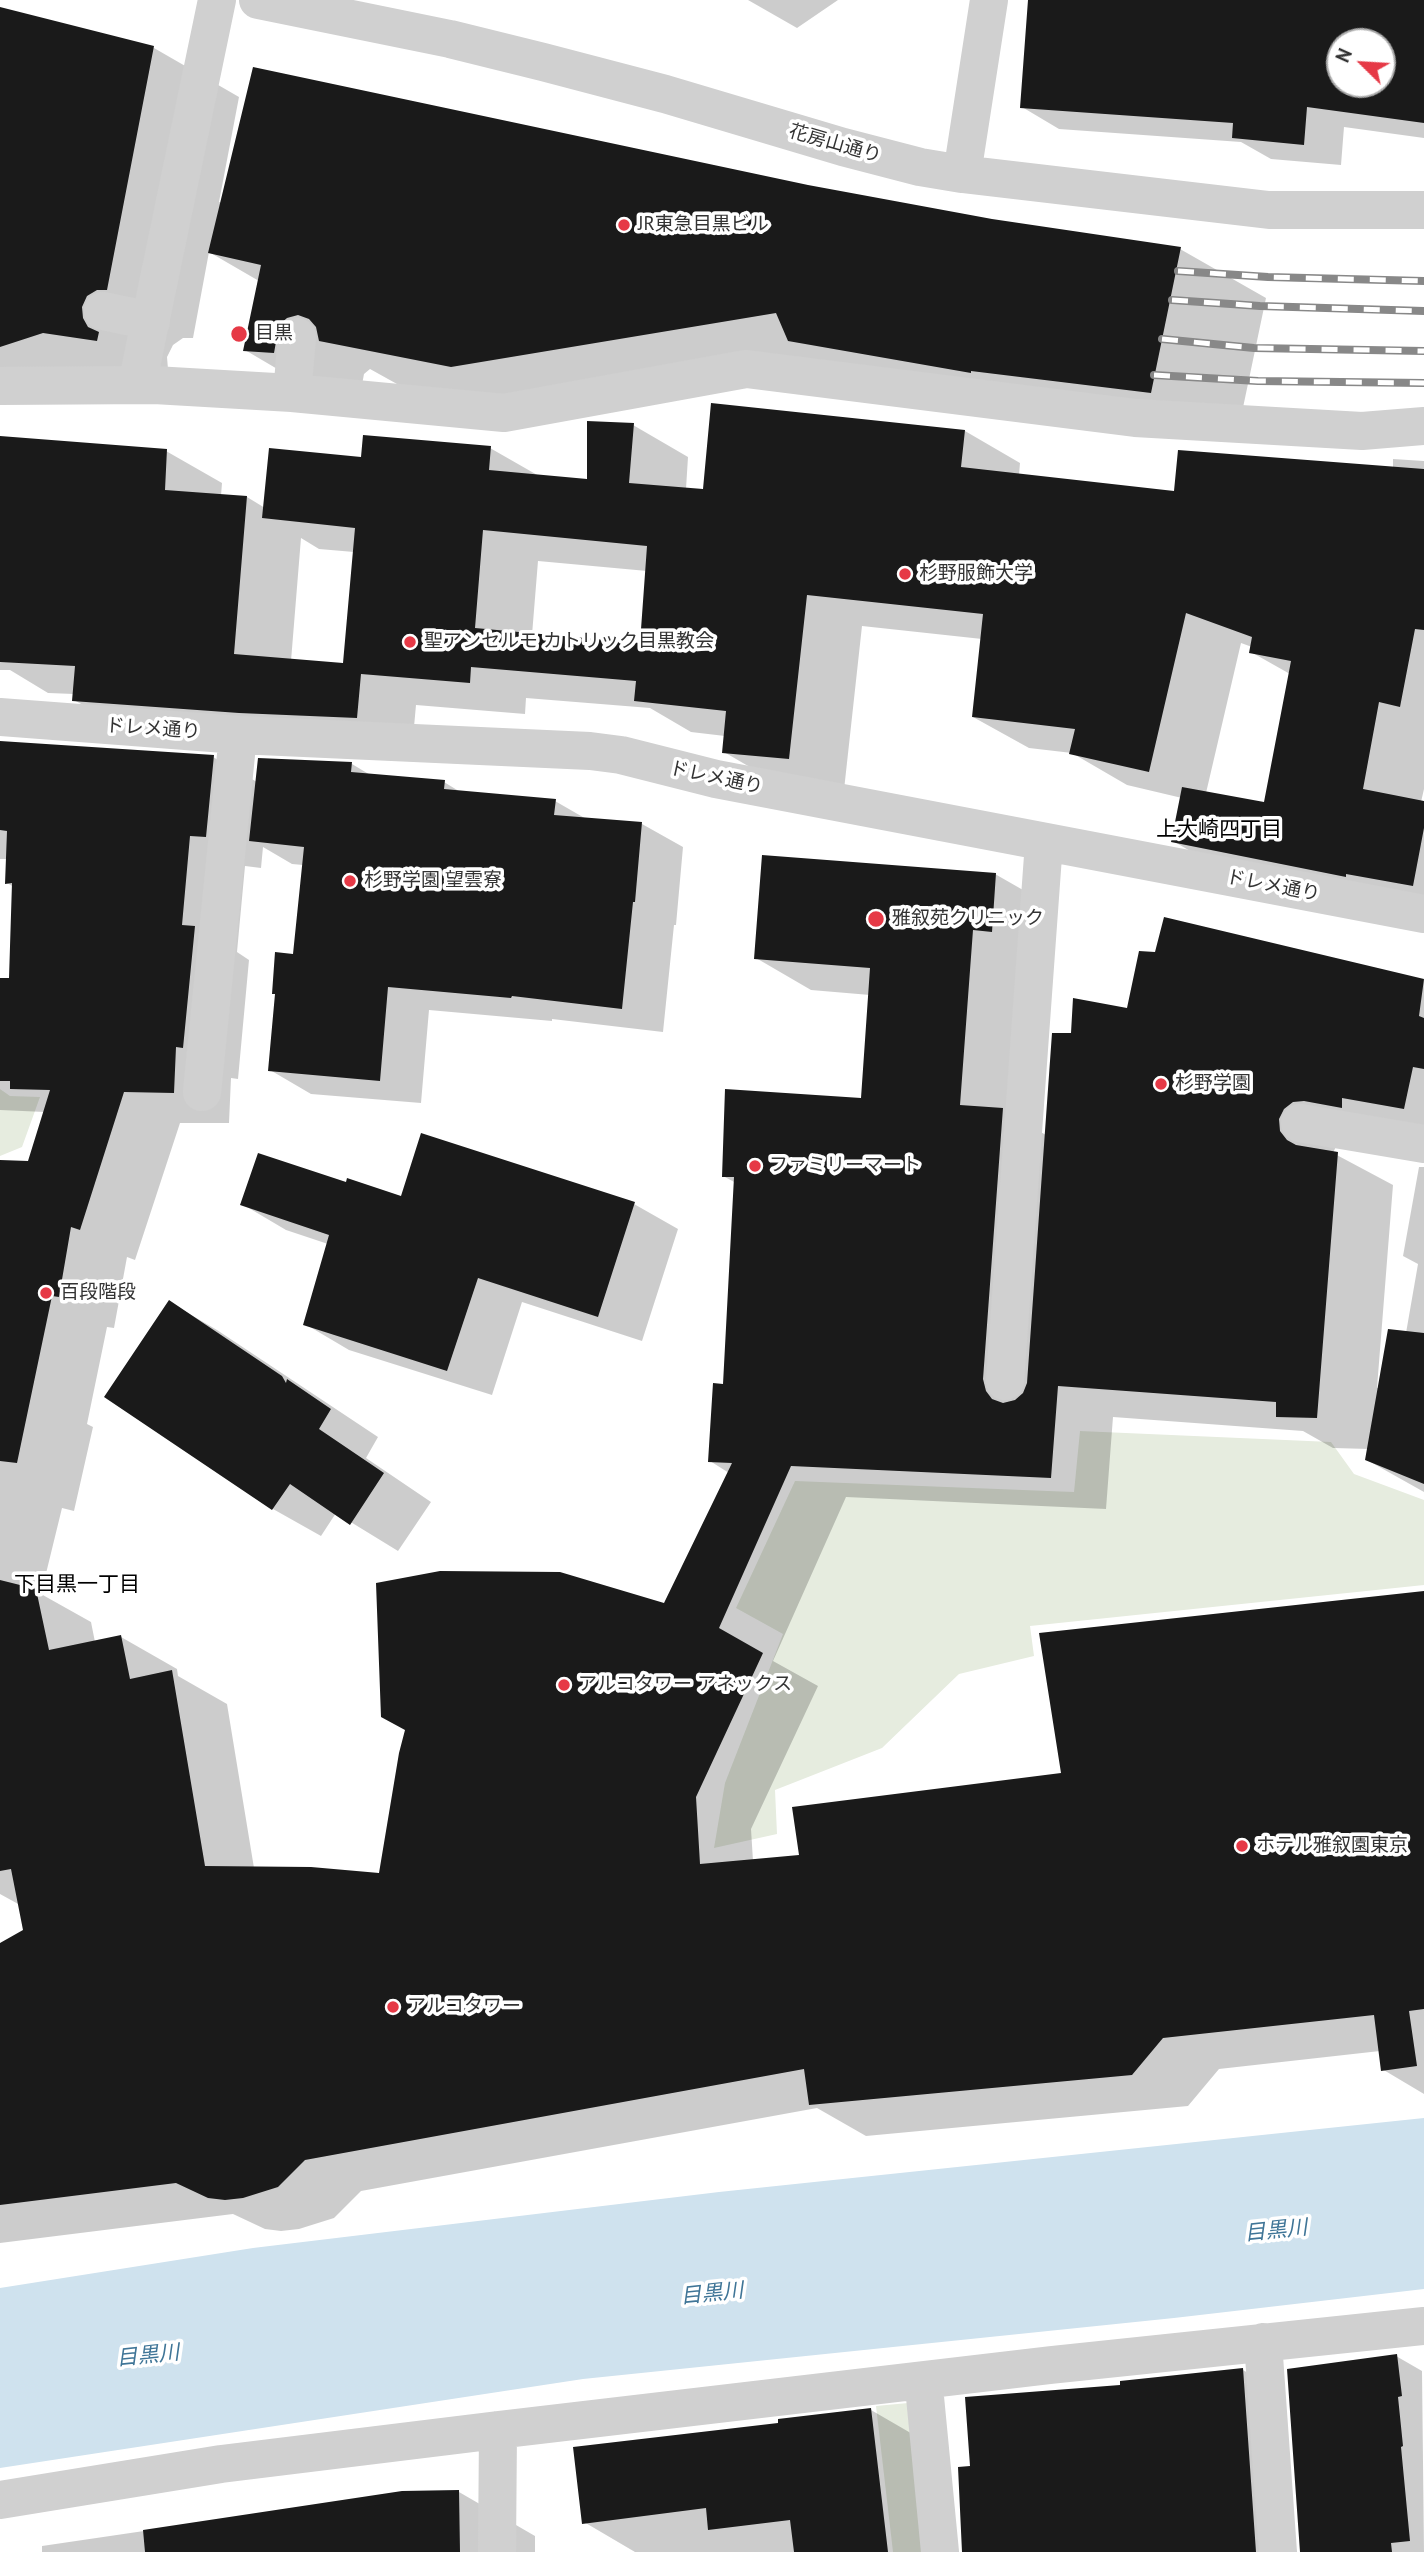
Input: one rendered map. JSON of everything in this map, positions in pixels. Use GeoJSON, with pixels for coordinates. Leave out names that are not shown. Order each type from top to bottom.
{"type":"FeatureCollection","features":[{"type":"Feature","properties":{"kind":"street"},"geometry":{"type":"LineString","coordinates":[[137,384],[217,0]]}},
{"type":"Feature","properties":{"kind":"street","name":"花房山通り"},"geometry":{"type":"LineString","coordinates":[[258,0],[517,55],[920,167],[1269,210],[1424,209]]}},
{"type":"Feature","properties":{"kind":"street"},"geometry":{"type":"LineString","coordinates":[[962,174],[989,0]]}},
{"type":"Feature","properties":{"kind":"street"},"geometry":{"type":"LineString","coordinates":[[103,311],[151,321]]}},
{"type":"Feature","properties":{"kind":"street"},"geometry":{"type":"LineString","coordinates":[[292,393],[297,337]]}},
{"type":"Feature","properties":{"kind":"street"},"geometry":{"type":"LineString","coordinates":[[0,386],[137,384],[292,393],[504,413],[746,369],[1135,418],[1362,431],[1424,426]]}},
{"type":"Feature","properties":{"kind":"street","name":"ドレメ通り"},"geometry":{"type":"LineString","coordinates":[[0,717],[238,735],[621,755],[710,778],[1424,914]]}},
{"type":"Feature","properties":{"kind":"street"},"geometry":{"type":"LineString","coordinates":[[202,1092],[238,735]]}},
{"type":"Feature","properties":{"kind":"street"},"geometry":{"type":"LineString","coordinates":[[1004,1381],[1044,842]]}},
{"type":"Feature","properties":{"kind":"street"},"geometry":{"type":"LineString","coordinates":[[1300,1123],[1424,1144]]}},
{"type":"Feature","properties":{"kind":"street"},"geometry":{"type":"LineString","coordinates":[[0,2500],[221,2464],[498,2430],[1424,2326]]}},
{"type":"Feature","properties":{"kind":"street"},"geometry":{"type":"LineString","coordinates":[[1264,2342],[1278,2552]]}},
{"type":"Feature","properties":{"kind":"street"},"geometry":{"type":"LineString","coordinates":[[925,2398],[940,2552]]}},
{"type":"Feature","properties":{"kind":"street"},"geometry":{"type":"LineString","coordinates":[[497,2552],[498,2430]]}},
{"type":"Feature","properties":{"kind":"shaded area"},"geometry":{"type":"Polygon","coordinates":[[[0,1089],[10,1096],[40,1097],[22,1147],[0,1156],[0,1089]]]}},
{"type":"Feature","properties":{"kind":"shaded area"},"geometry":{"type":"Polygon","coordinates":[[[1080,1431],[1331,1442],[1354,1474],[1424,1500],[1424,1585],[1030,1626],[1034,1656],[959,1674],[882,1748],[775,1790],[777,1834],[714,1848],[725,1783],[783,1634],[736,1608],[795,1481],[1074,1492],[1080,1431]]]}},
{"type":"Feature","properties":{"kind":"shaded area"},"geometry":{"type":"Polygon","coordinates":[[[908,2403],[928,2552],[893,2552],[876,2406],[908,2403]]]}},
{"type":"Feature","properties":{"kind":"water","name":"目黒川"},"geometry":{"type":"Polygon","coordinates":[[[1424,2118],[1424,2289],[1174,2318],[583,2379],[0,2468],[0,2288],[253,2248],[719,2192],[1424,2118]]]}},
{"type":"Feature","properties":{"kind":"building"},"geometry":{"type":"Polygon","coordinates":[[[1028,0],[1424,0],[1424,123],[1307,107],[1304,145],[1232,138],[1233,123],[1020,108],[1028,0]]]}},
{"type":"Feature","properties":{"kind":"building"},"geometry":{"type":"Polygon","coordinates":[[[0,7],[154,46],[107,290],[97,290],[87,296],[82,307],[83,318],[88,327],[99,332],[97,341],[43,333],[0,347],[0,7]]]}},
{"type":"Feature","properties":{"kind":"building","name":"JR東急目黒ビル"},"geometry":{"type":"Polygon","coordinates":[[[253,67],[808,185],[992,219],[1181,247],[1151,393],[971,373],[788,341],[776,313],[451,367],[319,341],[316,327],[309,319],[298,315],[287,318],[279,325],[274,353],[243,351],[261,265],[208,253],[253,67]]]}},
{"type":"Feature","properties":{"kind":"building"},"geometry":{"type":"Polygon","coordinates":[[[711,403],[965,430],[961,467],[1174,491],[1178,450],[1424,469],[1424,630],[1415,629],[1400,707],[1379,702],[1363,789],[1424,801],[1424,828],[1413,886],[1346,874],[1346,877],[1171,842],[1182,787],[1264,802],[1291,661],[1249,653],[1252,637],[1186,613],[1149,772],[1069,754],[1075,729],[972,717],[983,614],[807,595],[789,759],[722,753],[726,711],[634,701],[636,681],[471,667],[470,683],[361,674],[357,718],[72,701],[75,666],[0,662],[0,436],[167,449],[165,490],[247,496],[234,654],[343,663],[355,528],[262,518],[269,448],[361,457],[363,435],[491,446],[489,470],[587,479],[587,421],[634,423],[629,483],[703,489],[711,403]],[[483,530],[475,628],[640,643],[647,546],[483,530]]]}},
{"type":"Feature","properties":{"kind":"building"},"geometry":{"type":"Polygon","coordinates":[[[0,741],[214,755],[206,837],[190,836],[182,925],[195,926],[183,1048],[176,1047],[174,1093],[124,1092],[80,1230],[71,1227],[59,1297],[52,1296],[17,1463],[0,1461],[0,1160],[28,1161],[50,1090],[10,1089],[10,1081],[0,1081],[0,978],[9,978],[12,883],[5,884],[7,831],[0,830],[0,741]]]}},
{"type":"Feature","properties":{"kind":"building"},"geometry":{"type":"Polygon","coordinates":[[[258,758],[352,762],[351,772],[445,780],[444,789],[556,799],[554,815],[642,822],[622,1009],[512,996],[388,987],[380,1081],[268,1071],[275,994],[272,994],[275,952],[293,954],[304,847],[249,841],[258,758]]]}},
{"type":"Feature","properties":{"kind":"building"},"geometry":{"type":"Polygon","coordinates":[[[762,855],[996,873],[992,932],[973,930],[960,1105],[1003,1108],[983,1379],[986,1391],[992,1399],[1003,1403],[1015,1400],[1023,1393],[1027,1383],[1052,1033],[1071,1033],[1073,998],[1127,1008],[1139,951],[1155,952],[1164,917],[1424,979],[1419,1016],[1424,1018],[1424,1069],[1413,1067],[1404,1109],[1342,1098],[1342,1108],[1304,1101],[1293,1102],[1284,1109],[1279,1119],[1280,1131],[1287,1140],[1296,1145],[1338,1152],[1317,1418],[1276,1417],[1276,1402],[1058,1386],[1051,1478],[791,1466],[719,1628],[763,1653],[696,1797],[700,1864],[799,1855],[792,1807],[1061,1773],[1039,1633],[1424,1591],[1424,2009],[1409,2011],[1417,2066],[1381,2071],[1374,2015],[1163,2038],[1132,2075],[809,2105],[804,2069],[305,2160],[278,2187],[243,2198],[208,2198],[176,2183],[0,2205],[0,1943],[23,1930],[11,1869],[0,1871],[0,1580],[36,1589],[49,1650],[121,1635],[130,1679],[172,1670],[205,1866],[311,1867],[379,1873],[405,1730],[381,1717],[376,1583],[440,1571],[560,1572],[664,1603],[732,1463],[708,1462],[713,1383],[723,1384],[734,1177],[722,1177],[725,1089],[861,1098],[870,968],[754,959],[762,855]]]}},
{"type":"Feature","properties":{"kind":"building"},"geometry":{"type":"Polygon","coordinates":[[[421,1133],[635,1202],[598,1317],[478,1278],[447,1371],[303,1325],[329,1235],[240,1205],[258,1153],[346,1182],[347,1178],[401,1196],[421,1133]]]}},
{"type":"Feature","properties":{"kind":"building"},"geometry":{"type":"Polygon","coordinates":[[[169,1300],[282,1376],[286,1383],[287,1379],[331,1409],[319,1429],[384,1473],[350,1525],[290,1484],[272,1510],[104,1397],[169,1300]]]}},
{"type":"Feature","properties":{"kind":"building"},"geometry":{"type":"Polygon","coordinates":[[[1388,1329],[1424,1333],[1424,1484],[1365,1460],[1388,1329]]]}},
{"type":"Feature","properties":{"kind":"building"},"geometry":{"type":"Polygon","coordinates":[[[1397,2354],[1402,2396],[1398,2397],[1401,2447],[1410,2541],[1391,2543],[1392,2552],[1300,2552],[1287,2369],[1397,2354]]]}},
{"type":"Feature","properties":{"kind":"building"},"geometry":{"type":"Polygon","coordinates":[[[1243,2368],[1256,2552],[962,2552],[958,2467],[970,2466],[965,2397],[1120,2385],[1120,2381],[1243,2368]]]}},
{"type":"Feature","properties":{"kind":"building"},"geometry":{"type":"Polygon","coordinates":[[[871,2408],[888,2552],[794,2552],[790,2520],[708,2530],[706,2508],[582,2524],[573,2447],[778,2423],[778,2419],[871,2408]]]}},
{"type":"Feature","properties":{"kind":"building"},"geometry":{"type":"Polygon","coordinates":[[[459,2490],[460,2552],[145,2552],[143,2530],[402,2491],[459,2490]]]}},
{"type":"Feature","properties":{"kind":"railway"},"geometry":{"type":"LineString","coordinates":[[1178,271],[1268,277],[1424,281]]}},
{"type":"Feature","properties":{"kind":"railway"},"geometry":{"type":"LineString","coordinates":[[1172,300],[1260,306],[1424,311]]}},
{"type":"Feature","properties":{"kind":"railway"},"geometry":{"type":"LineString","coordinates":[[1162,339],[1254,348],[1424,351]]}},
{"type":"Feature","properties":{"kind":"railway"},"geometry":{"type":"LineString","coordinates":[[1154,375],[1258,381],[1424,383]]}},
{"type":"Feature","properties":{"kind":"place","name":"JR東急目黒ビル"},"geometry":{"type":"Point","coordinates":[624,225]}},
{"type":"Feature","properties":{"kind":"place","name":"目黒"},"geometry":{"type":"Point","coordinates":[239,334]}},
{"type":"Feature","properties":{"kind":"place","name":"杉野服飾大学"},"geometry":{"type":"Point","coordinates":[905,574]}},
{"type":"Feature","properties":{"kind":"place","name":"聖アンセルモ カトリック目黒教会"},"geometry":{"type":"Point","coordinates":[410,642]}},
{"type":"Feature","properties":{"kind":"place","name":"杉野学園 望雲寮"},"geometry":{"type":"Point","coordinates":[350,881]}},
{"type":"Feature","properties":{"kind":"place","name":"雅叙苑クリニック"},"geometry":{"type":"Point","coordinates":[876,919]}},
{"type":"Feature","properties":{"kind":"place","name":"杉野学園"},"geometry":{"type":"Point","coordinates":[1161,1084]}},
{"type":"Feature","properties":{"kind":"place","name":"ファミリーマート"},"geometry":{"type":"Point","coordinates":[755,1166]}},
{"type":"Feature","properties":{"kind":"place","name":"百段階段"},"geometry":{"type":"Point","coordinates":[46,1293]}},
{"type":"Feature","properties":{"kind":"place","name":"アルコタワー アネックス"},"geometry":{"type":"Point","coordinates":[564,1685]}},
{"type":"Feature","properties":{"kind":"place","name":"ホテル雅叙園東京"},"geometry":{"type":"Point","coordinates":[1242,1846]}},
{"type":"Feature","properties":{"kind":"place","name":"アルコタワー"},"geometry":{"type":"Point","coordinates":[393,2007]}},
{"type":"Feature","properties":{"kind":"district","name":"上大崎四丁目"},"geometry":{"type":"Point","coordinates":[1219,830]}},
{"type":"Feature","properties":{"kind":"district","name":"下目黒一丁目"},"geometry":{"type":"Point","coordinates":[77,1585]}}]}
